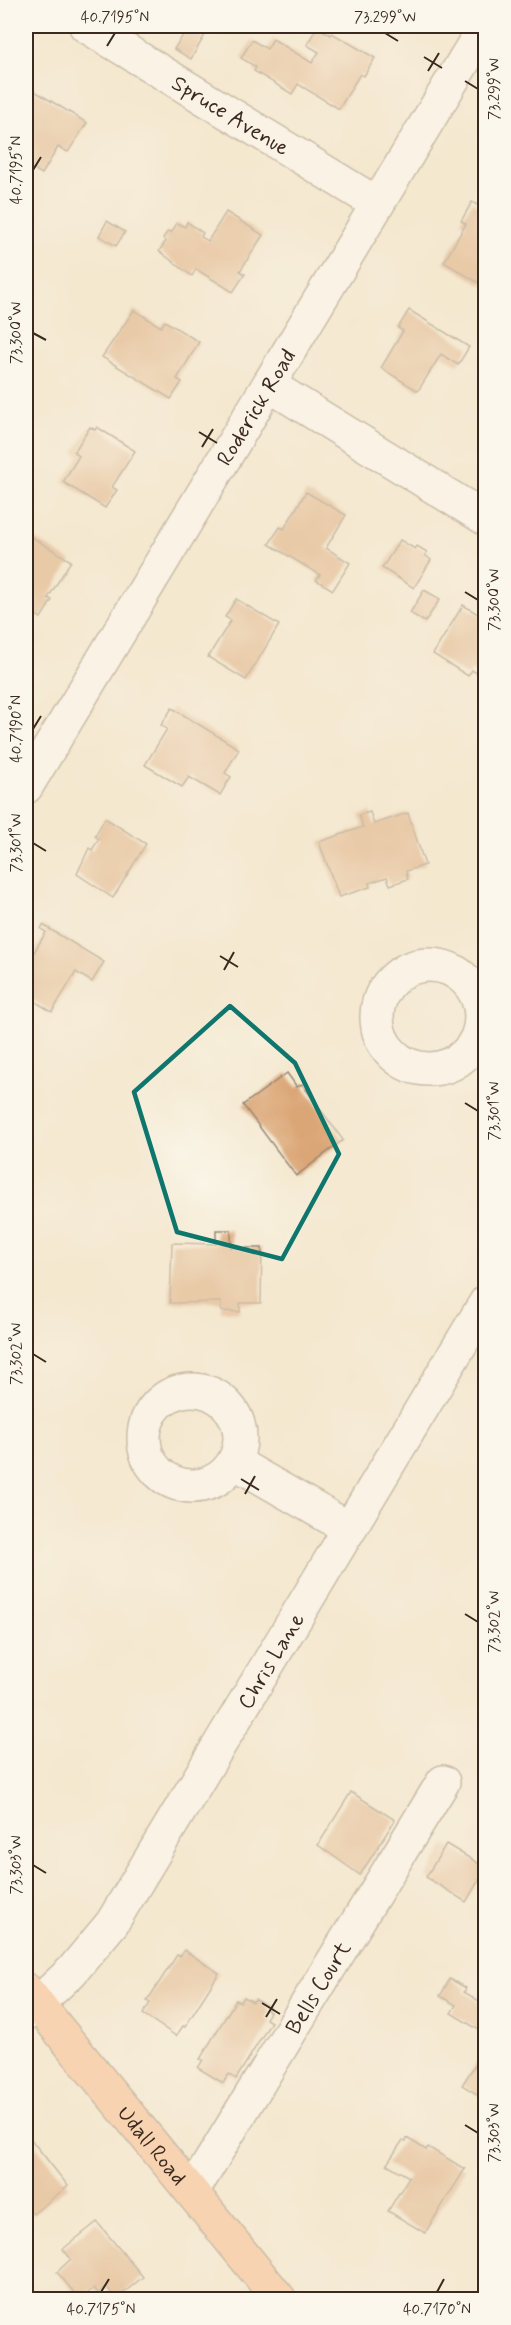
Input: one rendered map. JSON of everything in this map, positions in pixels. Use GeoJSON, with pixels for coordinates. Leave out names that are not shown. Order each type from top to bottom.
{"type":"FeatureCollection","features":[{"type":"Feature","properties":{"kind":"main road","name":"Udall Road"},"geometry":{"type":"LineString","coordinates":[[29,2003],[192,2192],[280,2300]]}},
{"type":"Feature","properties":{"kind":"street","name":"Spruce Avenue"},"geometry":{"type":"LineString","coordinates":[[86,26],[376,203]]}},
{"type":"Feature","properties":{"kind":"street","name":"Roderick Road"},"geometry":{"type":"LineString","coordinates":[[26,787],[376,203],[485,26]]}},
{"type":"Feature","properties":{"kind":"street"},"geometry":{"type":"LineString","coordinates":[[269,385],[486,519]]}},
{"type":"Feature","properties":{"kind":"street","name":"Chris Lane"},"geometry":{"type":"LineString","coordinates":[[29,2003],[72,1971],[112,1923],[486,1302]]}},
{"type":"Feature","properties":{"kind":"street"},"geometry":{"type":"LineString","coordinates":[[234,1462],[350,1529]]}},
{"type":"Feature","properties":{"kind":"street","name":"Bells Court"},"geometry":{"type":"LineString","coordinates":[[192,2192],[443,1782]]}},
{"type":"Feature","properties":{"kind":"highlighted area"},"geometry":{"type":"Polygon","coordinates":[[[230,1006],[295,1063],[339,1154],[282,1259],[177,1232],[134,1092],[230,1006]]]}},
{"type":"Feature","properties":{"kind":"building"},"geometry":{"type":"Polygon","coordinates":[[[189,26],[205,35],[191,59],[174,49],[189,26]]]}},
{"type":"Feature","properties":{"kind":"building"},"geometry":{"type":"Polygon","coordinates":[[[317,27],[375,58],[364,76],[360,74],[339,109],[298,84],[292,94],[254,71],[256,67],[241,58],[252,40],[267,49],[273,39],[312,63],[319,52],[307,45],[317,27]]]}},
{"type":"Feature","properties":{"kind":"building"},"geometry":{"type":"Polygon","coordinates":[[[33,90],[87,123],[68,152],[58,147],[42,174],[26,165],[26,103],[33,90]]]}},
{"type":"Feature","properties":{"kind":"building"},"geometry":{"type":"Polygon","coordinates":[[[472,202],[486,210],[486,279],[482,285],[444,262],[466,224],[461,221],[472,202]]]}},
{"type":"Feature","properties":{"kind":"building"},"geometry":{"type":"Polygon","coordinates":[[[226,212],[263,235],[240,271],[245,274],[233,292],[196,269],[192,276],[159,251],[166,241],[163,238],[168,231],[171,233],[177,223],[185,227],[187,222],[203,233],[201,237],[208,241],[226,212]]]}},
{"type":"Feature","properties":{"kind":"building"},"geometry":{"type":"Polygon","coordinates":[[[107,221],[125,232],[116,246],[99,236],[107,221]]]}},
{"type":"Feature","properties":{"kind":"building"},"geometry":{"type":"Polygon","coordinates":[[[134,310],[161,327],[165,321],[199,342],[177,379],[182,382],[171,399],[102,357],[134,310]]]}},
{"type":"Feature","properties":{"kind":"building"},"geometry":{"type":"Polygon","coordinates":[[[409,310],[469,347],[458,365],[441,354],[418,391],[381,368],[403,331],[398,328],[409,310]]]}},
{"type":"Feature","properties":{"kind":"building"},"geometry":{"type":"Polygon","coordinates":[[[90,427],[95,430],[97,427],[135,451],[112,487],[117,490],[105,508],[63,482],[79,456],[74,452],[90,427]]]}},
{"type":"Feature","properties":{"kind":"building"},"geometry":{"type":"Polygon","coordinates":[[[306,492],[346,515],[326,548],[350,563],[333,590],[316,580],[320,575],[269,544],[280,527],[284,529],[306,492]]]}},
{"type":"Feature","properties":{"kind":"building"},"geometry":{"type":"Polygon","coordinates":[[[30,536],[71,561],[48,598],[52,600],[41,618],[26,608],[26,544],[30,536]]]}},
{"type":"Feature","properties":{"kind":"building"},"geometry":{"type":"Polygon","coordinates":[[[400,540],[415,549],[417,546],[427,552],[425,555],[431,560],[414,588],[382,568],[400,540]]]}},
{"type":"Feature","properties":{"kind":"building"},"geometry":{"type":"Polygon","coordinates":[[[424,590],[440,599],[425,622],[410,613],[424,590]]]}},
{"type":"Feature","properties":{"kind":"building"},"geometry":{"type":"Polygon","coordinates":[[[236,599],[279,625],[246,680],[208,657],[231,620],[225,617],[236,599]]]}},
{"type":"Feature","properties":{"kind":"building"},"geometry":{"type":"Polygon","coordinates":[[[463,605],[486,619],[486,679],[472,670],[468,676],[433,654],[463,605]]]}},
{"type":"Feature","properties":{"kind":"building"},"geometry":{"type":"Polygon","coordinates":[[[172,708],[239,749],[225,773],[231,777],[220,795],[189,777],[182,787],[145,765],[167,729],[161,725],[172,708]]]}},
{"type":"Feature","properties":{"kind":"building"},"geometry":{"type":"Polygon","coordinates":[[[370,812],[374,824],[408,813],[425,865],[406,871],[408,879],[390,885],[387,877],[369,883],[370,887],[339,897],[319,842],[363,827],[359,815],[370,812]]]}},
{"type":"Feature","properties":{"kind":"building"},"geometry":{"type":"Polygon","coordinates":[[[105,818],[146,844],[113,898],[77,874],[89,848],[92,850],[99,839],[95,836],[105,818]]]}},
{"type":"Feature","properties":{"kind":"building"},"geometry":{"type":"Polygon","coordinates":[[[43,925],[104,962],[92,982],[76,972],[52,1012],[26,996],[26,966],[46,932],[41,929],[43,925]]]}},
{"type":"Feature","properties":{"kind":"building"},"geometry":{"type":"Polygon","coordinates":[[[287,1073],[297,1087],[302,1084],[343,1140],[296,1176],[243,1105],[287,1073]]]}},
{"type":"Feature","properties":{"kind":"building"},"geometry":{"type":"Polygon","coordinates":[[[216,1230],[231,1230],[231,1248],[262,1248],[261,1303],[240,1303],[240,1312],[221,1311],[221,1302],[170,1303],[172,1243],[216,1244],[216,1230]]]}},
{"type":"Feature","properties":{"kind":"building"},"geometry":{"type":"Polygon","coordinates":[[[351,1792],[395,1820],[360,1875],[318,1845],[351,1792]]]}},
{"type":"Feature","properties":{"kind":"building"},"geometry":{"type":"Polygon","coordinates":[[[446,1844],[486,1868],[466,1902],[426,1877],[446,1844]]]}},
{"type":"Feature","properties":{"kind":"building"},"geometry":{"type":"Polygon","coordinates":[[[184,1950],[219,1973],[185,2027],[183,2026],[176,2036],[143,2014],[150,2003],[147,2001],[177,1955],[180,1956],[184,1950]]]}},
{"type":"Feature","properties":{"kind":"building"},"geometry":{"type":"Polygon","coordinates":[[[450,1979],[466,1988],[464,1992],[486,2005],[486,2019],[479,2030],[451,2013],[456,2005],[440,1996],[450,1979]]]}},
{"type":"Feature","properties":{"kind":"building"},"geometry":{"type":"Polygon","coordinates":[[[244,1997],[253,2002],[255,1999],[269,2007],[267,2010],[270,2012],[266,2019],[271,2022],[236,2079],[229,2074],[223,2083],[198,2068],[203,2060],[200,2059],[236,2000],[241,2002],[244,1997]]]}},
{"type":"Feature","properties":{"kind":"building"},"geometry":{"type":"Polygon","coordinates":[[[486,2048],[486,2100],[462,2085],[486,2048]]]}},
{"type":"Feature","properties":{"kind":"building"},"geometry":{"type":"Polygon","coordinates":[[[26,2133],[68,2186],[33,2214],[26,2204],[26,2133]]]}},
{"type":"Feature","properties":{"kind":"building"},"geometry":{"type":"Polygon","coordinates":[[[407,2138],[426,2150],[428,2147],[465,2169],[425,2233],[388,2211],[409,2177],[387,2164],[403,2140],[406,2141],[407,2138]]]}},
{"type":"Feature","properties":{"kind":"building"},"geometry":{"type":"Polygon","coordinates":[[[97,2222],[143,2277],[116,2299],[106,2286],[98,2293],[94,2288],[80,2300],[57,2272],[71,2259],[63,2249],[97,2222]]]}}]}
